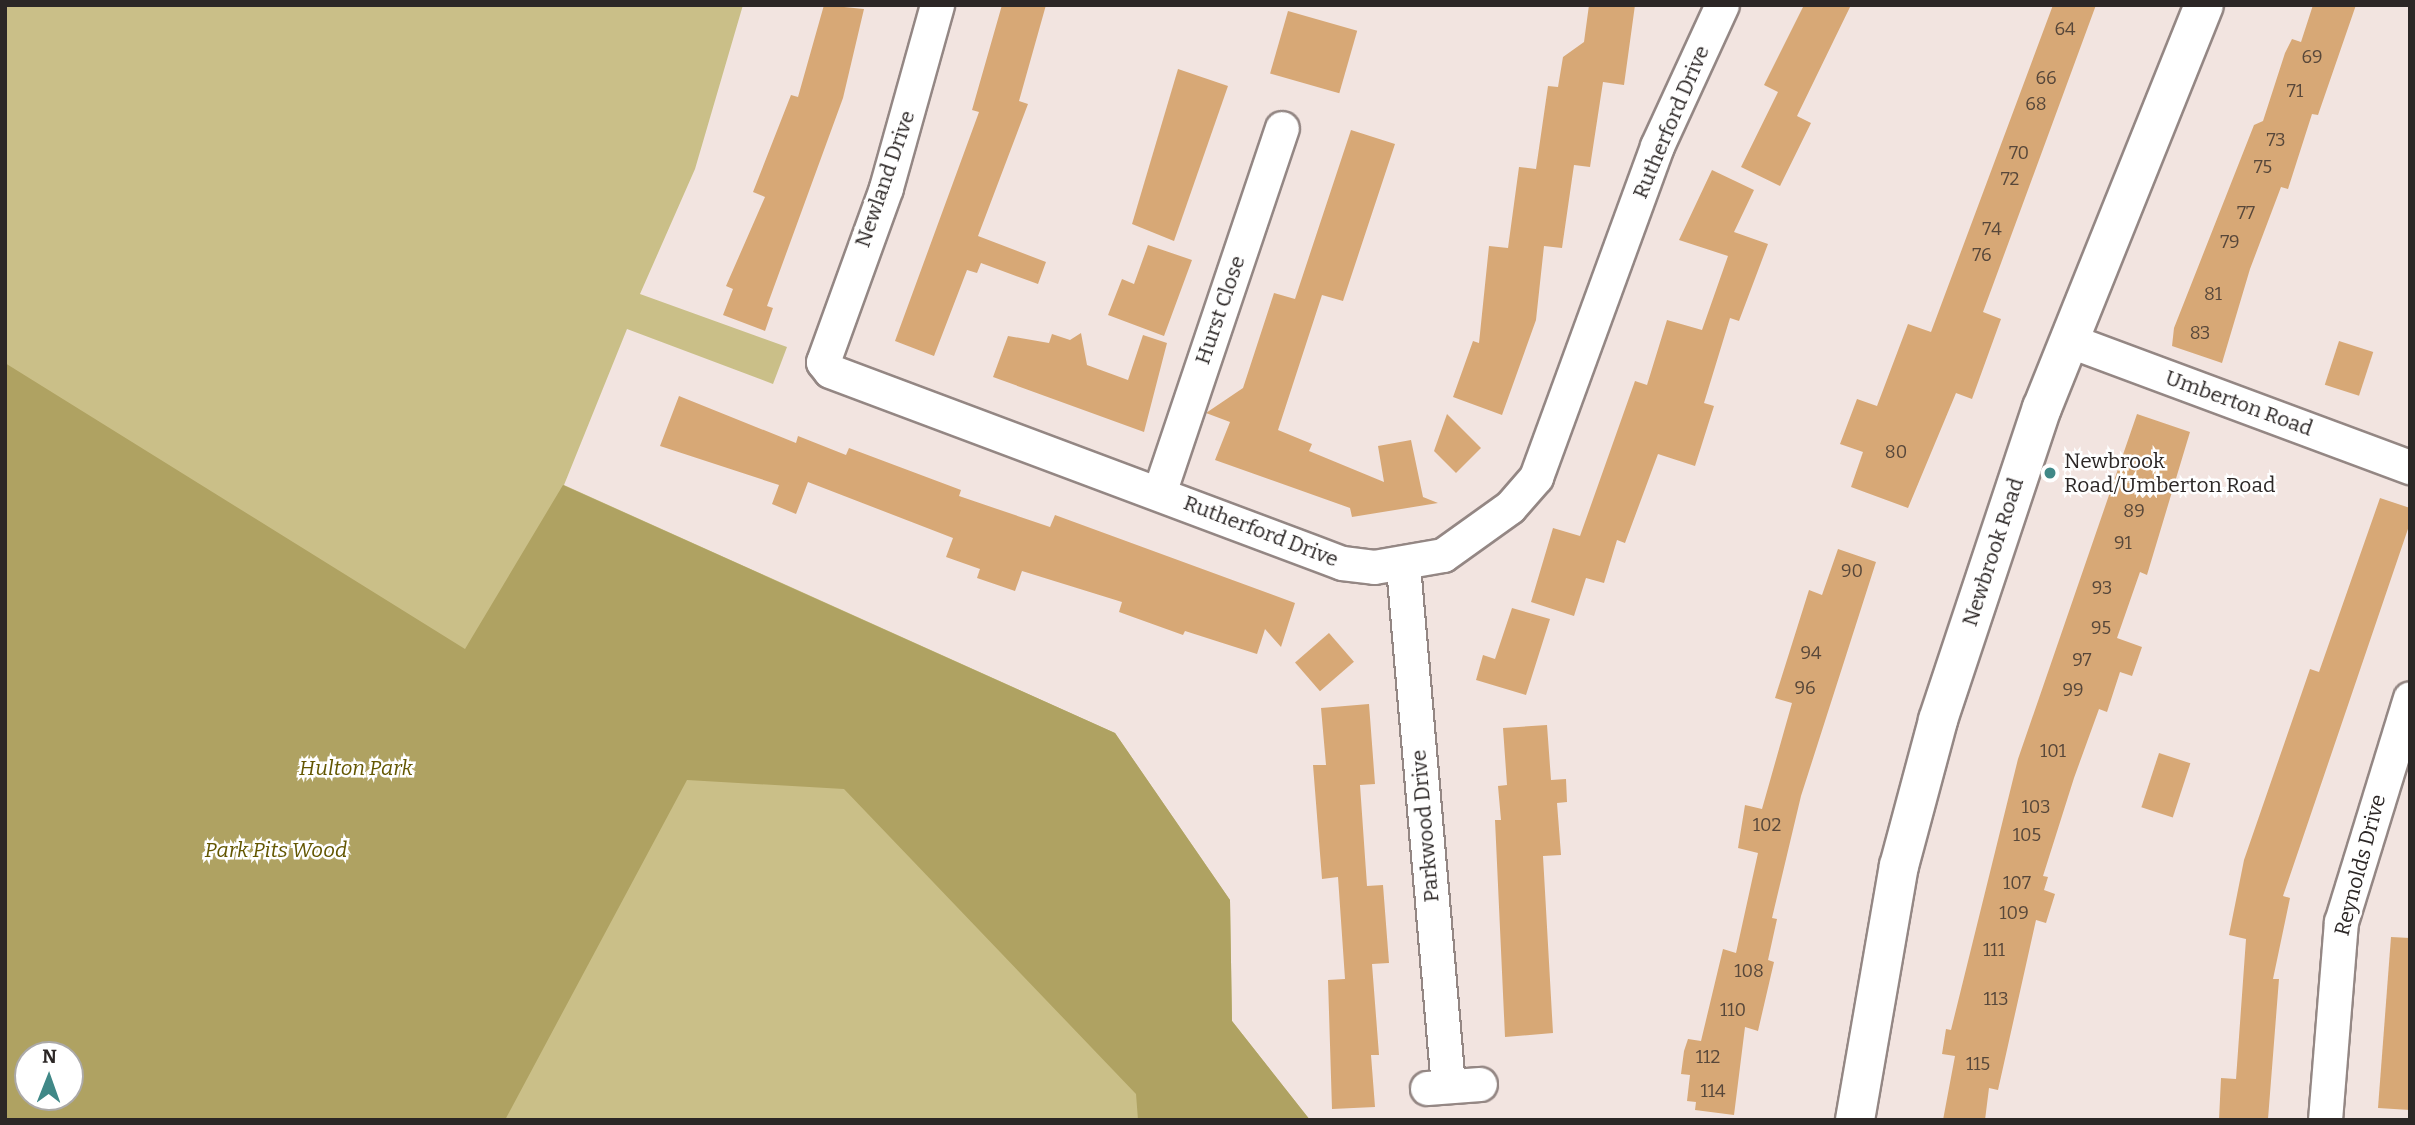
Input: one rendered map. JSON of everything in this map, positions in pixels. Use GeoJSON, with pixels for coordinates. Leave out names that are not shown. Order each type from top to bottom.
{"type":"FeatureCollection","features":[{"type":"Feature","properties":{"kind":"highway","name":"Newbrook Road"},"geometry":{"type":"LineString","coordinates":[[1855,1120],[1899,866],[1938,720],[2068,340],[2204,5]]}},
{"type":"Feature","properties":{"kind":"street","name":"Newland Drive"},"geometry":{"type":"LineString","coordinates":[[823,349],[886,188],[937,5]]}},
{"type":"Feature","properties":{"kind":"street","name":"Rutherford Drive"},"geometry":{"type":"LineString","coordinates":[[823,349],[830,371],[1342,564],[1403,566],[1443,555],[1477,535],[1536,477],[1657,146],[1722,5]]}},
{"type":"Feature","properties":{"kind":"street","name":"Hurst Close"},"geometry":{"type":"LineString","coordinates":[[1158,493],[1284,129]]}},
{"type":"Feature","properties":{"kind":"street","name":"Umberton Road"},"geometry":{"type":"LineString","coordinates":[[2068,340],[2410,467]]}},
{"type":"Feature","properties":{"kind":"street","name":"Parkwood Drive"},"geometry":{"type":"LineString","coordinates":[[1403,566],[1452,1086]]}},
{"type":"Feature","properties":{"kind":"street","name":"Reynolds Drive"},"geometry":{"type":"LineString","coordinates":[[2325,1120],[2341,922],[2410,698]]}},
{"type":"Feature","properties":{"kind":"green space","name":"Hulton Park"},"geometry":{"type":"Polygon","coordinates":[[[5,5],[743,5],[695,169],[640,294],[787,347],[773,384],[627,329],[564,485],[1115,733],[1230,900],[1232,1021],[1310,1120],[5,1120],[5,5]]]}},
{"type":"Feature","properties":{"kind":"green space","name":"Park Pits Wood"},"geometry":{"type":"Polygon","coordinates":[[[5,363],[465,649],[563,485],[1115,733],[1230,900],[1232,1021],[1310,1120],[1138,1120],[1136,1094],[844,789],[687,780],[505,1120],[5,1120],[5,363]]]}},
{"type":"Feature","properties":{"kind":"building"},"geometry":{"type":"Polygon","coordinates":[[[824,5],[864,9],[843,98],[767,306],[773,308],[765,331],[723,315],[733,289],[726,286],[765,197],[753,192],[791,95],[798,97],[824,5]]]}},
{"type":"Feature","properties":{"kind":"building"},"geometry":{"type":"Polygon","coordinates":[[[1002,5],[1046,5],[1019,101],[1028,104],[978,236],[1046,262],[1038,284],[981,263],[977,273],[967,270],[934,356],[895,341],[979,112],[972,110],[1002,5]]]}},
{"type":"Feature","properties":{"kind":"building"},"geometry":{"type":"Polygon","coordinates":[[[1589,5],[1635,5],[1624,85],[1603,82],[1590,167],[1574,165],[1562,248],[1544,246],[1536,320],[1502,415],[1453,397],[1473,341],[1479,343],[1489,246],[1508,248],[1519,167],[1536,169],[1548,86],[1558,87],[1563,57],[1584,42],[1589,5]]]}},
{"type":"Feature","properties":{"kind":"building"},"geometry":{"type":"Polygon","coordinates":[[[1804,5],[1851,5],[1797,116],[1811,123],[1780,186],[1741,167],[1778,92],[1764,85],[1804,5]]]}},
{"type":"Feature","properties":{"kind":"building"},"geometry":{"type":"Polygon","coordinates":[[[2053,5],[2096,5],[1983,312],[2001,319],[1972,399],[1956,393],[1908,508],[1851,487],[1863,452],[1840,444],[1857,399],[1877,406],[1908,324],[1931,332],[2053,5]]]}},
{"type":"Feature","properties":{"kind":"building"},"geometry":{"type":"Polygon","coordinates":[[[2313,5],[2356,5],[2318,115],[2312,114],[2288,189],[2281,187],[2250,269],[2222,363],[2172,346],[2174,328],[2254,125],[2263,121],[2285,53],[2292,39],[2301,42],[2313,5]]]}},
{"type":"Feature","properties":{"kind":"building"},"geometry":{"type":"Polygon","coordinates":[[[1288,11],[1357,31],[1339,93],[1270,73],[1288,11]]]}},
{"type":"Feature","properties":{"kind":"building"},"geometry":{"type":"Polygon","coordinates":[[[1178,69],[1228,86],[1174,241],[1132,224],[1178,69]]]}},
{"type":"Feature","properties":{"kind":"building"},"geometry":{"type":"Polygon","coordinates":[[[1351,130],[1395,144],[1343,301],[1322,295],[1278,430],[1312,444],[1309,451],[1384,482],[1378,446],[1411,440],[1423,497],[1438,503],[1352,517],[1350,508],[1215,460],[1230,422],[1206,413],[1243,388],[1274,293],[1295,299],[1351,130]]]}},
{"type":"Feature","properties":{"kind":"building"},"geometry":{"type":"Polygon","coordinates":[[[1712,170],[1754,190],[1734,232],[1768,244],[1739,321],[1730,318],[1704,403],[1714,406],[1695,466],[1658,454],[1625,543],[1617,540],[1604,583],[1586,578],[1574,616],[1531,602],[1553,528],[1580,536],[1635,381],[1647,385],[1667,320],[1702,330],[1728,256],[1679,240],[1712,170]]]}},
{"type":"Feature","properties":{"kind":"building"},"geometry":{"type":"Polygon","coordinates":[[[1148,245],[1192,260],[1164,336],[1108,315],[1122,279],[1134,284],[1148,245]]]}},
{"type":"Feature","properties":{"kind":"building"},"geometry":{"type":"Polygon","coordinates":[[[1081,333],[1087,365],[1128,380],[1143,335],[1167,343],[1144,432],[993,377],[1008,336],[1049,343],[1052,334],[1070,340],[1081,333]]]}},
{"type":"Feature","properties":{"kind":"building"},"geometry":{"type":"Polygon","coordinates":[[[2339,341],[2373,352],[2359,396],[2325,385],[2339,341]]]}},
{"type":"Feature","properties":{"kind":"building"},"geometry":{"type":"Polygon","coordinates":[[[679,396],[796,443],[798,436],[846,455],[849,448],[961,490],[959,496],[1050,527],[1055,515],[1295,603],[1281,647],[1265,629],[1257,654],[1185,631],[1183,635],[1119,612],[1122,602],[1022,571],[1015,591],[977,578],[980,569],[946,557],[953,538],[808,482],[796,514],[772,504],[779,485],[660,446],[679,396]]]}},
{"type":"Feature","properties":{"kind":"building"},"geometry":{"type":"Polygon","coordinates":[[[1447,414],[1481,448],[1456,473],[1434,451],[1447,414]]]}},
{"type":"Feature","properties":{"kind":"building"},"geometry":{"type":"Polygon","coordinates":[[[2137,414],[2190,432],[2147,575],[2140,572],[2117,638],[2142,647],[2132,676],[2120,672],[2107,712],[2099,709],[2074,778],[2043,876],[2048,877],[2044,890],[2055,894],[2046,923],[2036,920],[1998,1090],[1989,1088],[1985,1120],[1943,1120],[1955,1056],[1942,1054],[1946,1029],[1951,1030],[2018,759],[2137,414]]]}},
{"type":"Feature","properties":{"kind":"building"},"geometry":{"type":"Polygon","coordinates":[[[2380,498],[2410,508],[2410,523],[2283,896],[2290,898],[2273,979],[2279,979],[2268,1119],[2219,1120],[2221,1078],[2236,1079],[2246,939],[2229,935],[2244,860],[2310,669],[2319,672],[2380,498]]]}},
{"type":"Feature","properties":{"kind":"building"},"geometry":{"type":"Polygon","coordinates":[[[1838,549],[1876,562],[1801,796],[1772,918],[1777,919],[1768,960],[1774,962],[1758,1031],[1745,1027],[1734,1115],[1695,1110],[1696,1102],[1687,1101],[1690,1075],[1681,1074],[1684,1051],[1688,1039],[1701,1041],[1723,949],[1736,953],[1758,853],[1738,848],[1745,805],[1762,809],[1792,703],[1775,698],[1809,590],[1822,595],[1838,549]]]}},
{"type":"Feature","properties":{"kind":"building"},"geometry":{"type":"Polygon","coordinates":[[[1512,608],[1550,619],[1526,695],[1476,680],[1483,655],[1495,659],[1512,608]]]}},
{"type":"Feature","properties":{"kind":"building"},"geometry":{"type":"Polygon","coordinates":[[[1329,633],[1354,662],[1320,691],[1295,663],[1329,633]]]}},
{"type":"Feature","properties":{"kind":"building"},"geometry":{"type":"Polygon","coordinates":[[[1369,704],[1375,784],[1360,785],[1367,886],[1383,885],[1389,963],[1372,964],[1379,1055],[1371,1055],[1375,1107],[1332,1109],[1328,980],[1345,979],[1338,877],[1322,879],[1313,765],[1326,765],[1321,708],[1369,704]]]}},
{"type":"Feature","properties":{"kind":"building"},"geometry":{"type":"Polygon","coordinates":[[[1547,725],[1551,780],[1566,779],[1567,802],[1557,803],[1561,855],[1543,856],[1553,1033],[1505,1037],[1495,820],[1501,820],[1498,786],[1507,785],[1503,728],[1547,725]]]}},
{"type":"Feature","properties":{"kind":"building"},"geometry":{"type":"Polygon","coordinates":[[[2159,753],[2190,763],[2173,817],[2141,807],[2159,753]]]}},
{"type":"Feature","properties":{"kind":"building"},"geometry":{"type":"Polygon","coordinates":[[[2391,937],[2410,938],[2410,1110],[2378,1108],[2391,937]]]}},
{"type":"Feature","properties":{"kind":"place","name":"Newbrook Road/Umberton Road"},"geometry":{"type":"Point","coordinates":[2050,473]}}]}
